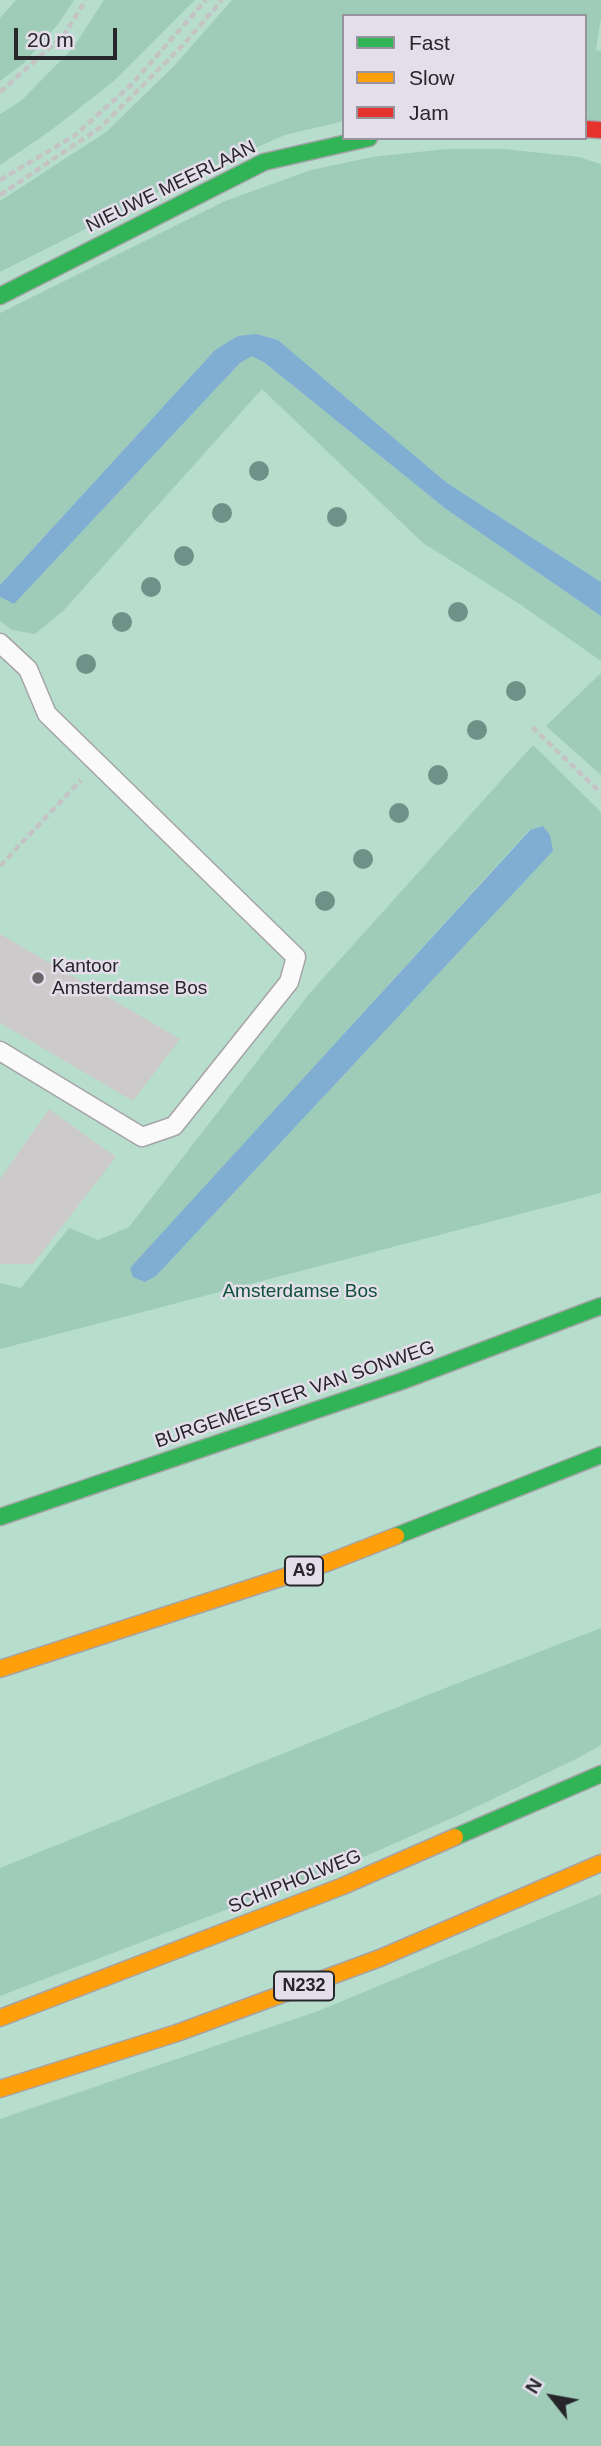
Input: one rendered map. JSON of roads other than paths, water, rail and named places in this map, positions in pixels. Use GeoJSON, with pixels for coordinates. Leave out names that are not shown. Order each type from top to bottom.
{"type":"FeatureCollection","features":[{"type":"Feature","properties":{"kind":"main road","name":"NIEUWE MEERLAAN"},"geometry":{"type":"LineString","coordinates":[[0,296],[264,162],[360,140]]}},
{"type":"Feature","properties":{"kind":"main road","name":"BURGEMEESTER VAN SONWEG"},"geometry":{"type":"LineString","coordinates":[[0,1517],[402,1381],[601,1306]]}},
{"type":"Feature","properties":{"kind":"main road","name":"A9"},"geometry":{"type":"LineString","coordinates":[[0,1669],[327,1563],[601,1455]]}},
{"type":"Feature","properties":{"kind":"main road","name":"SCHIPHOLWEG"},"geometry":{"type":"LineString","coordinates":[[0,2018],[343,1886],[457,1839],[601,1774]]}},
{"type":"Feature","properties":{"kind":"main road","name":"N232"},"geometry":{"type":"LineString","coordinates":[[0,2089],[177,2033],[380,1958],[601,1863]]}},
{"type":"Feature","properties":{"kind":"lane"},"geometry":{"type":"LineString","coordinates":[[0,643],[28,669],[47,714],[296,957],[289,982],[174,1126],[142,1138],[0,1051]]}},
{"type":"Feature","properties":{"kind":"water"},"geometry":{"type":"Polygon","coordinates":[[[257,334],[278,340],[447,483],[601,582],[601,616],[446,509],[265,363],[252,356],[240,363],[14,604],[0,597],[0,585],[215,350],[238,336],[257,334]]]}},
{"type":"Feature","properties":{"kind":"water"},"geometry":{"type":"Polygon","coordinates":[[[543,826],[550,835],[553,851],[156,1276],[145,1282],[133,1277],[130,1268],[530,830],[543,826]]]}},
{"type":"Feature","properties":{"kind":"place","name":"Kantoor Amsterdamse Bos"},"geometry":{"type":"Point","coordinates":[38,978]}},
{"type":"Feature","properties":{"kind":"park label","name":"Amsterdamse Bos"},"geometry":{"type":"Point","coordinates":[300,1292]}}]}
